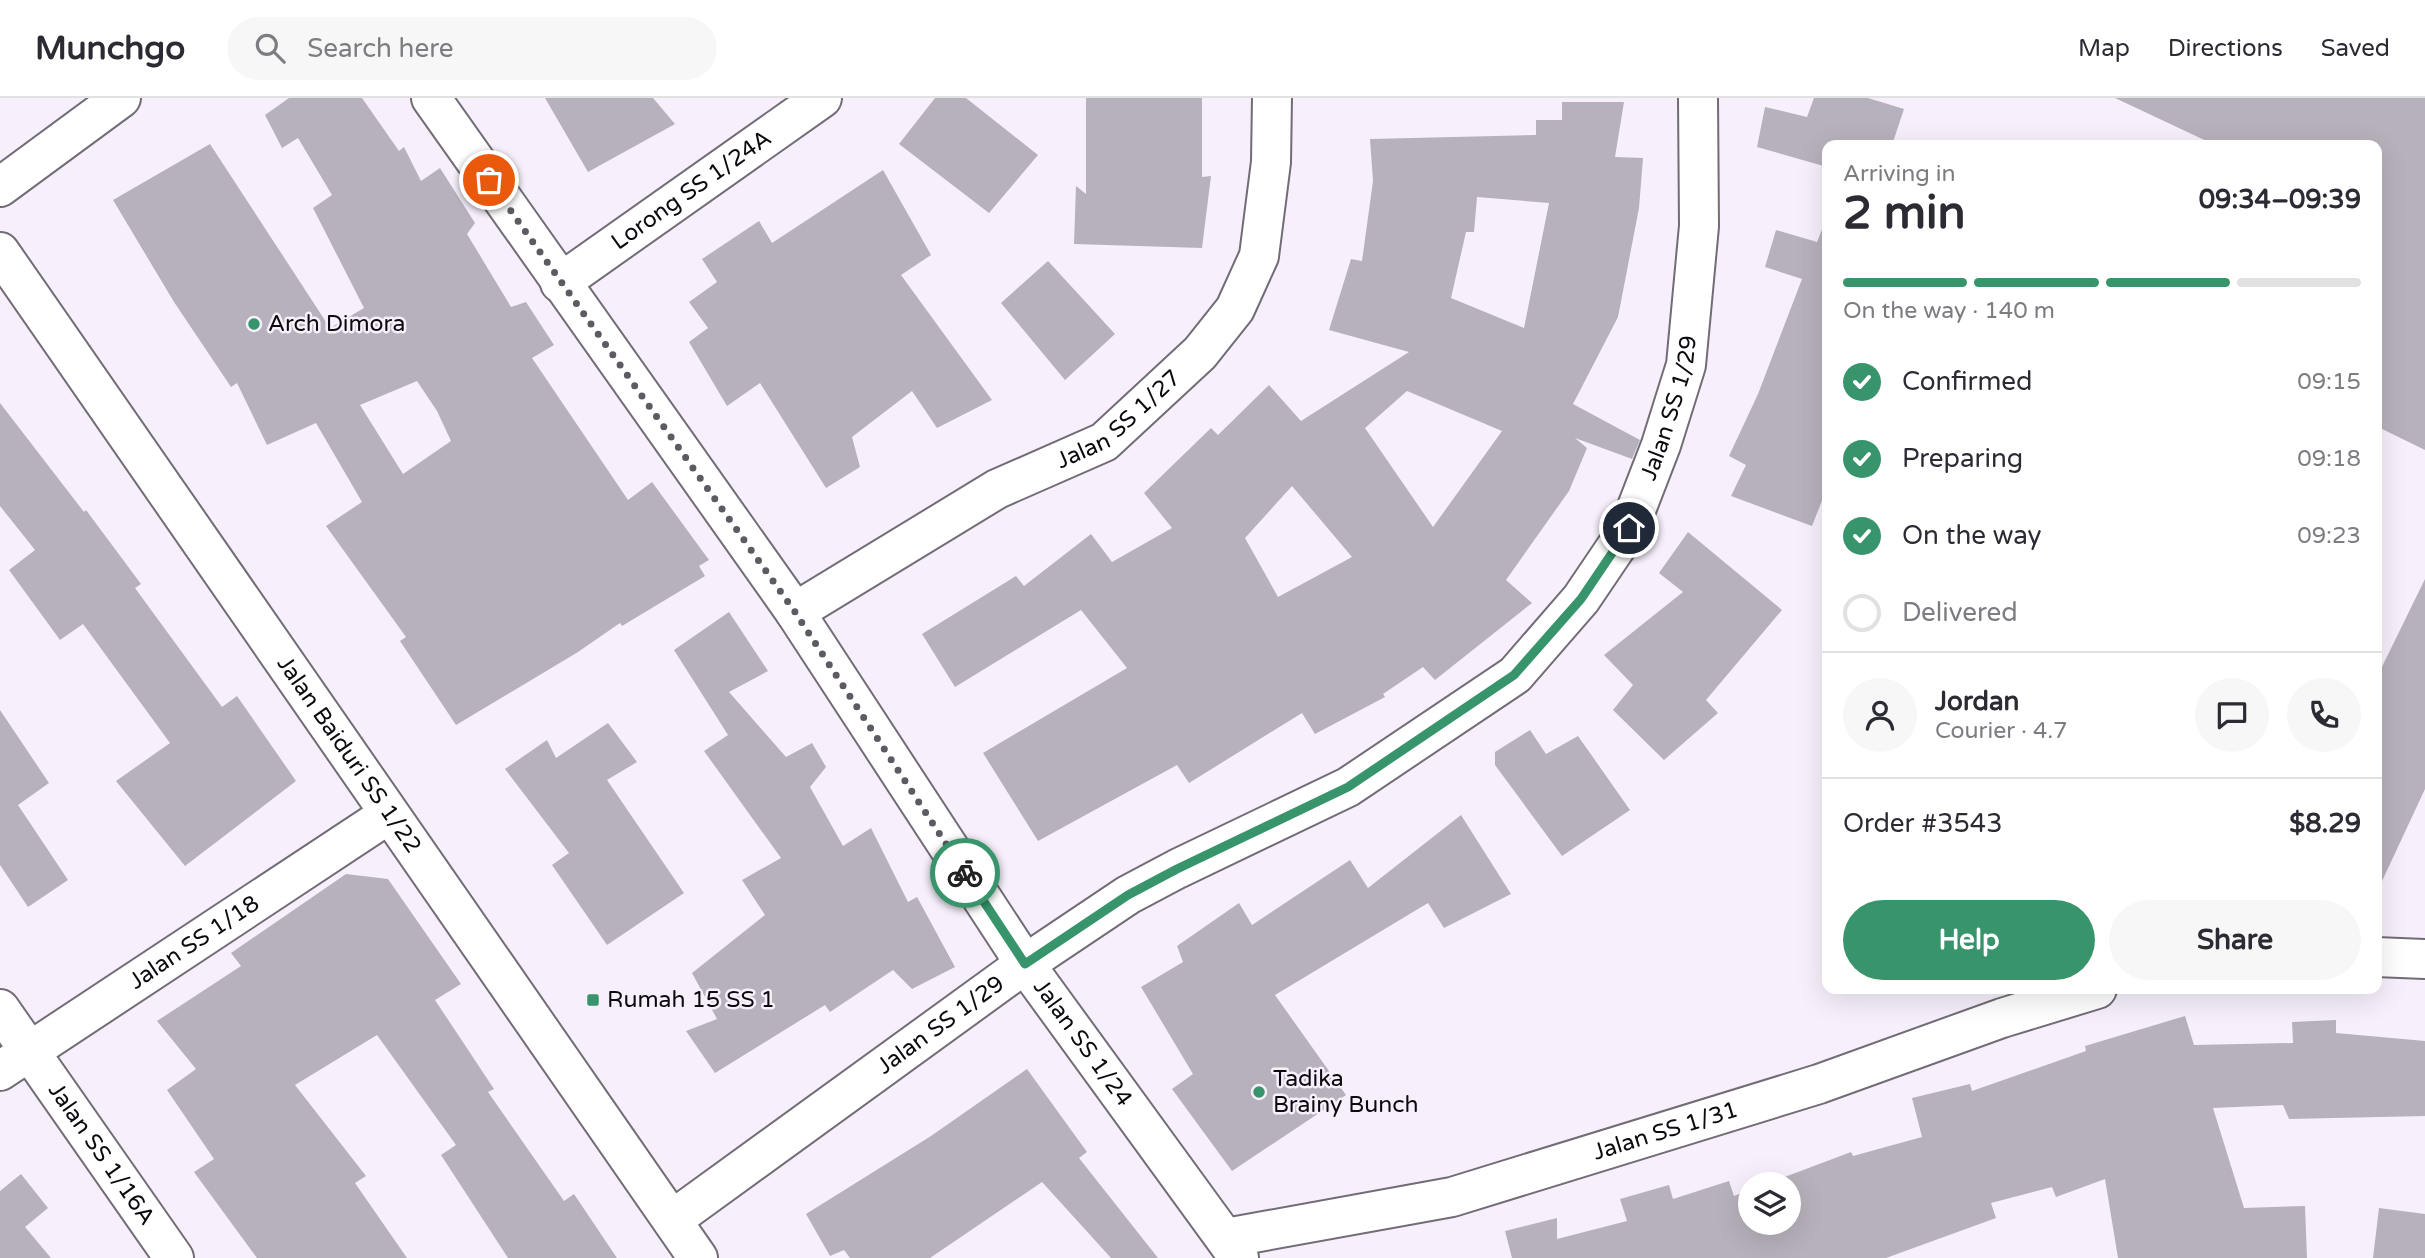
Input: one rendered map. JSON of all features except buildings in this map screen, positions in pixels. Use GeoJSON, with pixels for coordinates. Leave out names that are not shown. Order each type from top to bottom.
{"type":"FeatureCollection","features":[{"type":"Feature","properties":{"kind":"street"},"geometry":{"type":"LineString","coordinates":[[0,187],[121,98]]}},
{"type":"Feature","properties":{"kind":"street","name":"Jalan SS 1/24"},"geometry":{"type":"LineString","coordinates":[[431,98],[795,612],[1025,964],[1232,1248]]}},
{"type":"Feature","properties":{"kind":"street","name":"Lorong SS 1/24A"},"geometry":{"type":"LineString","coordinates":[[561,283],[822,98]]}},
{"type":"Feature","properties":{"kind":"street","name":"Jalan SS 1/27"},"geometry":{"type":"LineString","coordinates":[[795,612],[997,489],[1104,442],[1200,354],[1235,309],[1259,256],[1270,162],[1272,98]]}},
{"type":"Feature","properties":{"kind":"street","name":"Jalan SS 1/29"},"geometry":{"type":"LineString","coordinates":[[671,1220],[1025,964],[1128,895],[1348,787],[1514,675],[1581,599],[1629,528],[1661,445],[1686,365],[1699,226],[1698,98]]}},
{"type":"Feature","properties":{"kind":"street","name":"Jalan Baiduri SS 1/22"},"geometry":{"type":"LineString","coordinates":[[0,252],[698,1258]]}},
{"type":"Feature","properties":{"kind":"street","name":"Jalan SS 1/18"},"geometry":{"type":"LineString","coordinates":[[15,1060],[389,814]]}},
{"type":"Feature","properties":{"kind":"street"},"geometry":{"type":"LineString","coordinates":[[2382,957],[2425,959]]}},
{"type":"Feature","properties":{"kind":"street","name":"Jalan SS 1/31"},"geometry":{"type":"LineString","coordinates":[[1232,1248],[1452,1197],[1819,1084],[2002,1018],[2081,994]]}},
{"type":"Feature","properties":{"kind":"street","name":"Jalan SS 1/16A"},"geometry":{"type":"LineString","coordinates":[[0,1009],[15,1060],[174,1258]]}},
{"type":"Feature","properties":{"kind":"way so far"},"geometry":{"type":"LineString","coordinates":[[489,180],[795,612],[965,873]]}},
{"type":"Feature","properties":{"kind":"place","name":"Arch Dimora"},"geometry":{"type":"Point","coordinates":[254,324]}},
{"type":"Feature","properties":{"kind":"place","name":"Rumah 15 SS 1"},"geometry":{"type":"Point","coordinates":[593,1000]}},
{"type":"Feature","properties":{"kind":"place","name":"Tadika Brainy Bunch"},"geometry":{"type":"Point","coordinates":[1259,1092]}},
{"type":"Feature","properties":{"kind":"route"},"geometry":{"type":"LineString","coordinates":[[965,873],[1025,964],[1128,895],[1348,787],[1514,675],[1581,599],[1629,528]]}}]}
